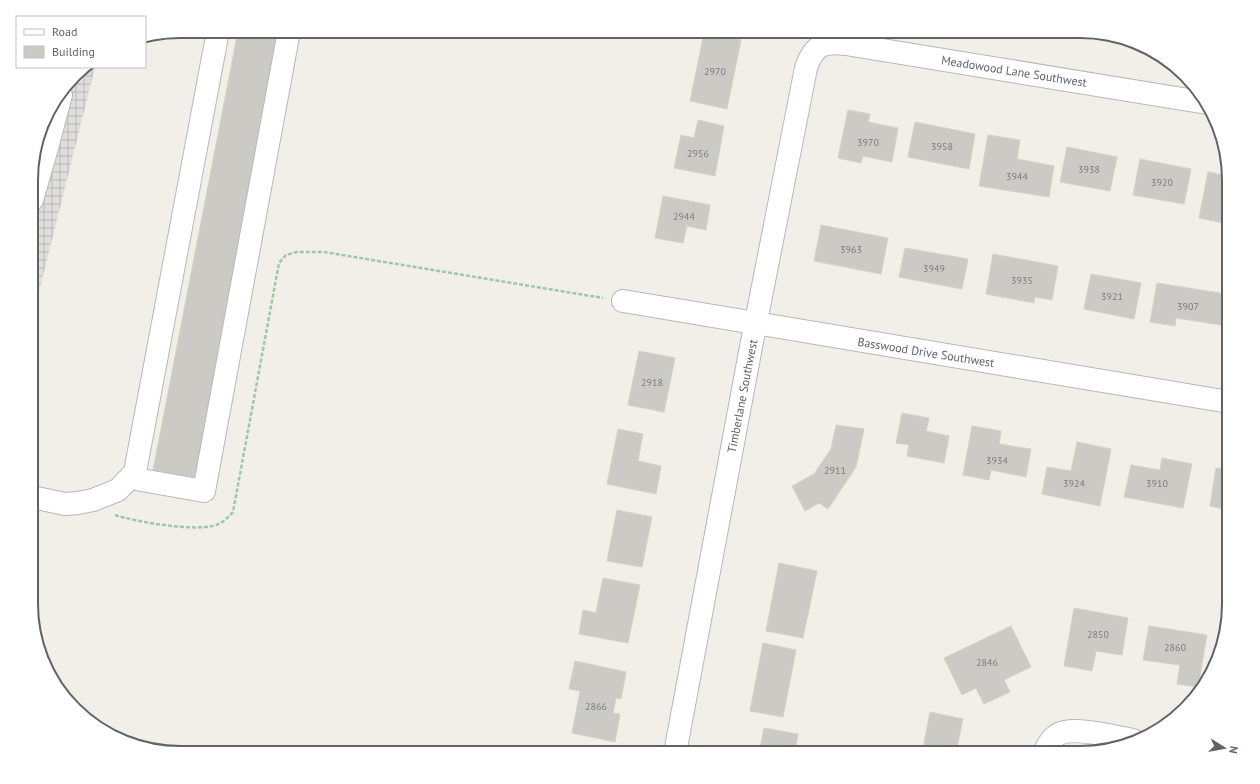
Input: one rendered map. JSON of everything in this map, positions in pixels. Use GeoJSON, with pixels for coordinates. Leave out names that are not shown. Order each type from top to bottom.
{"type":"FeatureCollection","features":[{"type":"Feature","properties":{"kind":"street"},"geometry":{"type":"LineString","coordinates":[[38,498],[64,504],[93,500],[118,490],[135,472],[217,38]]}},
{"type":"Feature","properties":{"kind":"street"},"geometry":{"type":"LineString","coordinates":[[130,478],[204,491],[288,38]]}},
{"type":"Feature","properties":{"kind":"street","name":"Meadowood Lane Southwest"},"geometry":{"type":"LineString","coordinates":[[822,45],[828,43],[846,44],[1198,102]]}},
{"type":"Feature","properties":{"kind":"street","name":"Timberlane Southwest"},"geometry":{"type":"LineString","coordinates":[[676,746],[806,68],[815,49],[822,45]]}},
{"type":"Feature","properties":{"kind":"street"},"geometry":{"type":"LineString","coordinates":[[38,180],[58,108]]}},
{"type":"Feature","properties":{"kind":"street","name":"Basswood Drive Southwest"},"geometry":{"type":"LineString","coordinates":[[623,301],[1222,401]]}},
{"type":"Feature","properties":{"kind":"street"},"geometry":{"type":"LineString","coordinates":[[1048,746],[1056,735],[1072,731],[1081,731],[1124,739]]}},
{"type":"Feature","properties":{"kind":"path"},"geometry":{"type":"LineString","coordinates":[[93,500],[106,513],[132,520],[170,525],[204,527],[217,525],[233,512],[278,263],[286,256],[297,252],[324,252],[623,301]]}},
{"type":"Feature","properties":{"kind":"shaded area"},"geometry":{"type":"Polygon","coordinates":[[[92,68],[95,68],[38,296],[38,170],[43,143],[49,125],[67,93],[79,79],[92,68]]]}},
{"type":"Feature","properties":{"kind":"building"},"geometry":{"type":"Polygon","coordinates":[[[237,38],[281,38],[196,478],[153,470],[237,38]]]}},
{"type":"Feature","properties":{"kind":"building"},"geometry":{"type":"Polygon","coordinates":[[[703,38],[730,38],[741,40],[727,109],[690,101],[703,38]]]}},
{"type":"Feature","properties":{"kind":"building"},"geometry":{"type":"Polygon","coordinates":[[[848,110],[870,114],[868,122],[898,128],[892,162],[863,156],[861,163],[838,158],[848,110]]]}},
{"type":"Feature","properties":{"kind":"building"},"geometry":{"type":"Polygon","coordinates":[[[698,120],[724,126],[715,176],[674,168],[681,135],[694,138],[698,120]]]}},
{"type":"Feature","properties":{"kind":"building"},"geometry":{"type":"Polygon","coordinates":[[[915,122],[975,134],[969,169],[908,157],[915,122]]]}},
{"type":"Feature","properties":{"kind":"building"},"geometry":{"type":"Polygon","coordinates":[[[988,135],[1020,140],[1017,159],[1054,166],[1049,197],[979,186],[988,135]]]}},
{"type":"Feature","properties":{"kind":"building"},"geometry":{"type":"Polygon","coordinates":[[[1067,147],[1117,157],[1110,191],[1060,182],[1067,147]]]}},
{"type":"Feature","properties":{"kind":"building"},"geometry":{"type":"Polygon","coordinates":[[[1140,159],[1191,169],[1184,204],[1133,195],[1140,159]]]}},
{"type":"Feature","properties":{"kind":"building"},"geometry":{"type":"Polygon","coordinates":[[[1208,172],[1222,175],[1222,223],[1199,218],[1208,172]]]}},
{"type":"Feature","properties":{"kind":"building"},"geometry":{"type":"Polygon","coordinates":[[[663,196],[710,205],[706,230],[687,226],[683,243],[655,238],[663,196]]]}},
{"type":"Feature","properties":{"kind":"building"},"geometry":{"type":"Polygon","coordinates":[[[821,225],[888,238],[881,274],[814,261],[821,225]]]}},
{"type":"Feature","properties":{"kind":"building"},"geometry":{"type":"Polygon","coordinates":[[[905,248],[968,259],[962,289],[899,277],[905,248]]]}},
{"type":"Feature","properties":{"kind":"building"},"geometry":{"type":"Polygon","coordinates":[[[993,254],[1058,266],[1052,300],[1035,297],[1034,303],[986,294],[993,254]]]}},
{"type":"Feature","properties":{"kind":"building"},"geometry":{"type":"Polygon","coordinates":[[[1091,274],[1141,283],[1134,319],[1084,309],[1091,274]]]}},
{"type":"Feature","properties":{"kind":"building"},"geometry":{"type":"Polygon","coordinates":[[[1157,283],[1222,293],[1221,325],[1176,318],[1175,326],[1150,322],[1157,283]]]}},
{"type":"Feature","properties":{"kind":"building"},"geometry":{"type":"Polygon","coordinates":[[[639,351],[675,358],[664,412],[628,405],[639,351]]]}},
{"type":"Feature","properties":{"kind":"building"},"geometry":{"type":"Polygon","coordinates":[[[902,413],[929,418],[926,431],[949,436],[944,463],[907,456],[909,445],[896,443],[902,413]]]}},
{"type":"Feature","properties":{"kind":"building"},"geometry":{"type":"Polygon","coordinates":[[[836,425],[864,429],[856,467],[828,509],[819,503],[805,511],[792,486],[814,474],[831,449],[836,425]]]}},
{"type":"Feature","properties":{"kind":"building"},"geometry":{"type":"Polygon","coordinates":[[[972,426],[1001,431],[999,444],[1031,449],[1026,477],[991,470],[989,480],[963,475],[972,426]]]}},
{"type":"Feature","properties":{"kind":"building"},"geometry":{"type":"Polygon","coordinates":[[[618,429],[643,434],[638,461],[661,466],[656,494],[607,484],[618,429]]]}},
{"type":"Feature","properties":{"kind":"building"},"geometry":{"type":"Polygon","coordinates":[[[1077,442],[1111,449],[1100,506],[1042,494],[1047,467],[1071,471],[1077,442]]]}},
{"type":"Feature","properties":{"kind":"building"},"geometry":{"type":"Polygon","coordinates":[[[1162,458],[1192,464],[1183,508],[1124,497],[1131,465],[1160,470],[1162,458]]]}},
{"type":"Feature","properties":{"kind":"building"},"geometry":{"type":"Polygon","coordinates":[[[1216,468],[1222,469],[1222,509],[1210,506],[1216,468]]]}},
{"type":"Feature","properties":{"kind":"building"},"geometry":{"type":"Polygon","coordinates":[[[617,510],[652,517],[642,567],[607,561],[617,510]]]}},
{"type":"Feature","properties":{"kind":"building"},"geometry":{"type":"Polygon","coordinates":[[[779,563],[817,571],[803,638],[766,631],[779,563]]]}},
{"type":"Feature","properties":{"kind":"building"},"geometry":{"type":"Polygon","coordinates":[[[603,578],[640,585],[628,643],[579,634],[583,610],[596,613],[603,578]]]}},
{"type":"Feature","properties":{"kind":"building"},"geometry":{"type":"Polygon","coordinates":[[[1074,608],[1128,618],[1122,655],[1096,651],[1092,671],[1064,666],[1074,608]]]}},
{"type":"Feature","properties":{"kind":"building"},"geometry":{"type":"Polygon","coordinates":[[[1011,626],[1031,667],[1004,680],[1010,692],[984,704],[976,688],[962,695],[944,658],[1011,626]]]}},
{"type":"Feature","properties":{"kind":"building"},"geometry":{"type":"Polygon","coordinates":[[[1149,626],[1207,635],[1199,681],[1196,687],[1177,684],[1180,665],[1143,660],[1149,626]]]}},
{"type":"Feature","properties":{"kind":"building"},"geometry":{"type":"Polygon","coordinates":[[[763,643],[796,650],[783,717],[750,711],[763,643]]]}},
{"type":"Feature","properties":{"kind":"building"},"geometry":{"type":"Polygon","coordinates":[[[575,661],[626,672],[621,699],[616,698],[613,713],[620,714],[615,742],[572,733],[580,691],[569,689],[575,661]]]}},
{"type":"Feature","properties":{"kind":"building"},"geometry":{"type":"Polygon","coordinates":[[[930,712],[963,719],[957,746],[923,746],[930,712]]]}},
{"type":"Feature","properties":{"kind":"building"},"geometry":{"type":"Polygon","coordinates":[[[764,728],[798,734],[796,746],[760,746],[764,728]]]}}]}
